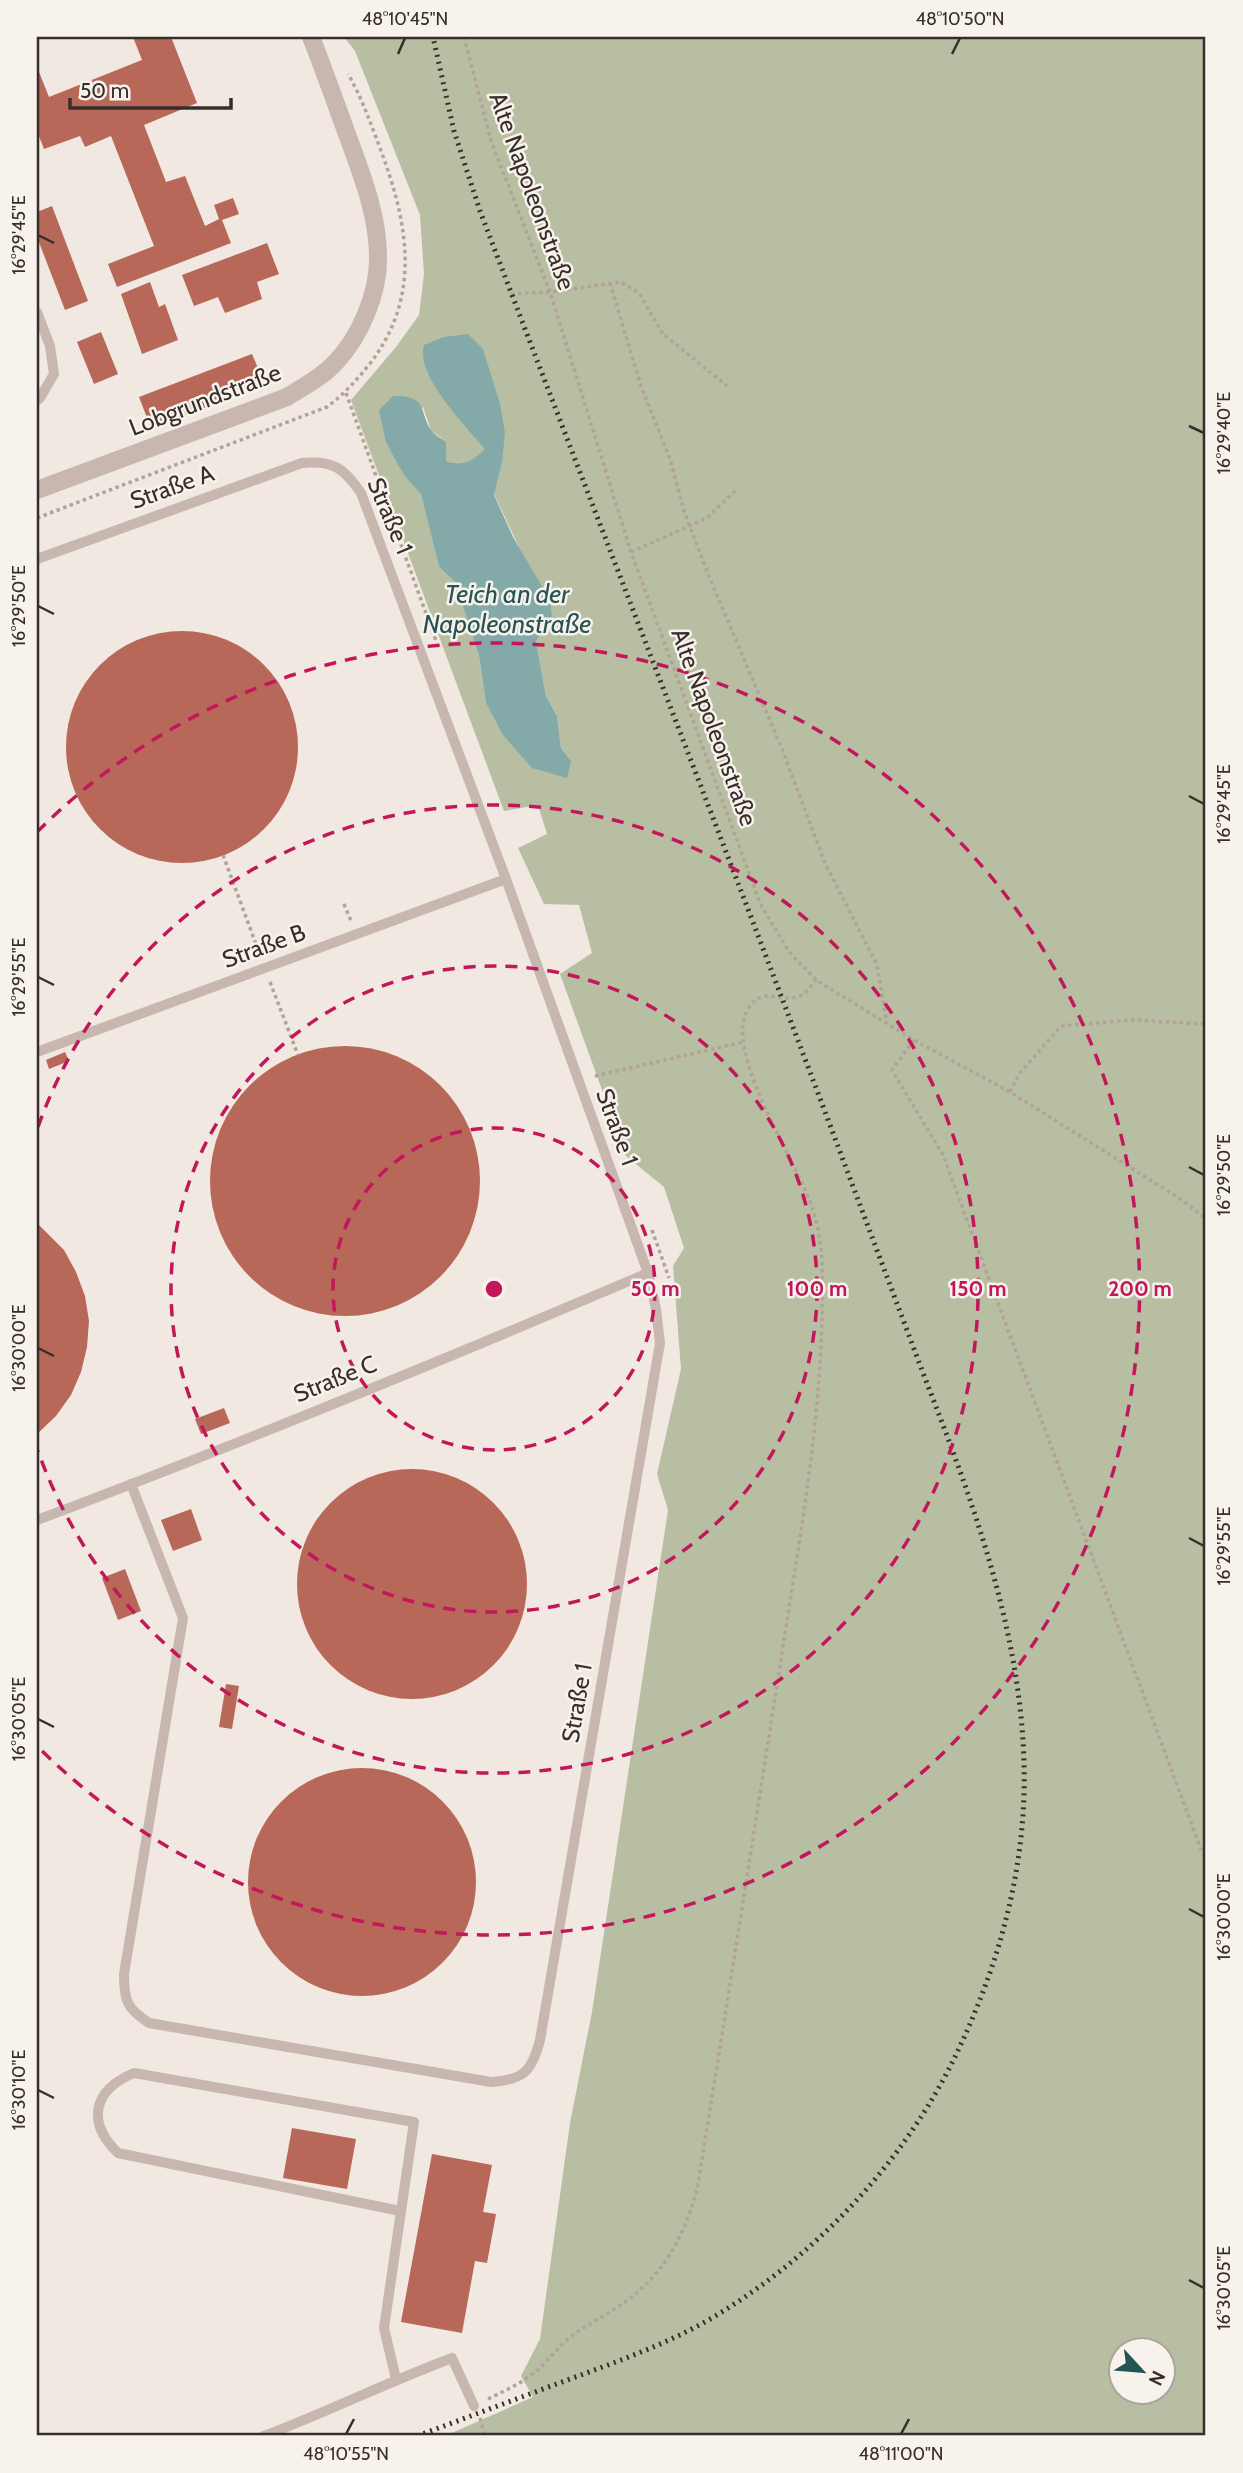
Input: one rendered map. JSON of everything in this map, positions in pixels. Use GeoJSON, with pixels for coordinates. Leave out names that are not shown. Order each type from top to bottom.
{"type":"FeatureCollection","features":[{"type":"Feature","properties":{"kind":"street","name":"Lobgrundstraße"},"geometry":{"type":"LineString","coordinates":[[37,490],[286,397],[314,381],[335,363],[350,344],[366,313],[376,277],[379,259],[377,237],[357,161],[311,37]]}},
{"type":"Feature","properties":{"kind":"lane"},"geometry":{"type":"LineString","coordinates":[[37,312],[50,346],[54,374],[37,400]]}},
{"type":"Feature","properties":{"kind":"lane","name":"Straße A"},"geometry":{"type":"LineString","coordinates":[[37,559],[302,463],[324,461]]}},
{"type":"Feature","properties":{"kind":"lane","name":"Straße 1"},"geometry":{"type":"LineString","coordinates":[[131,1484],[183,1618],[124,1974],[124,1994],[132,2012],[149,2023],[491,2082],[512,2081],[526,2072],[534,2060],[540,2040],[658,1357],[660,1343],[656,1309],[648,1273],[506,879],[361,494],[348,474],[324,461]]}},
{"type":"Feature","properties":{"kind":"lane","name":"Straße B"},"geometry":{"type":"LineString","coordinates":[[37,1052],[506,879]]}},
{"type":"Feature","properties":{"kind":"lane","name":"Straße C"},"geometry":{"type":"LineString","coordinates":[[37,1520],[648,1273]]}},
{"type":"Feature","properties":{"kind":"lane"},"geometry":{"type":"LineString","coordinates":[[396,2379],[384,2328],[414,2122],[134,2074],[120,2079],[108,2090],[99,2105],[97,2117],[100,2130],[109,2145],[118,2153],[400,2211]]}},
{"type":"Feature","properties":{"kind":"lane"},"geometry":{"type":"LineString","coordinates":[[264,2436],[325,2413],[396,2379],[452,2358],[474,2406]]}},
{"type":"Feature","properties":{"kind":"path","name":"Alte Napoleonstraße"},"geometry":{"type":"LineString","coordinates":[[464,37],[491,141],[550,292],[631,552],[760,903],[789,952],[816,980],[914,1040],[1010,1091],[1182,1200],[1206,1219]]}},
{"type":"Feature","properties":{"kind":"path"},"geometry":{"type":"LineString","coordinates":[[37,518],[231,446],[327,407],[346,393],[376,355],[390,332],[404,291],[404,242],[400,208],[392,183],[360,96],[344,67]]}},
{"type":"Feature","properties":{"kind":"path"},"geometry":{"type":"LineString","coordinates":[[511,294],[550,292],[621,282],[639,293],[663,334],[727,386]]}},
{"type":"Feature","properties":{"kind":"path"},"geometry":{"type":"LineString","coordinates":[[610,284],[642,388],[670,459],[690,526],[738,650],[782,749],[825,863],[877,965],[887,1023]]}},
{"type":"Feature","properties":{"kind":"path"},"geometry":{"type":"LineString","coordinates":[[631,552],[707,518],[738,488]]}},
{"type":"Feature","properties":{"kind":"path"},"geometry":{"type":"LineString","coordinates":[[223,855],[260,954]]}},
{"type":"Feature","properties":{"kind":"path"},"geometry":{"type":"LineString","coordinates":[[344,904],[349,918]]}},
{"type":"Feature","properties":{"kind":"path"},"geometry":{"type":"LineString","coordinates":[[474,2406],[536,2372],[569,2338],[623,2303],[645,2285],[673,2253],[688,2222],[697,2190],[800,1537],[816,1417],[822,1332],[823,1273],[813,1208],[748,1066],[744,1042],[744,1014],[751,1003],[763,996],[798,997],[806,993],[816,980]]}},
{"type":"Feature","properties":{"kind":"path"},"geometry":{"type":"LineString","coordinates":[[271,984],[298,1055]]}},
{"type":"Feature","properties":{"kind":"path"},"geometry":{"type":"LineString","coordinates":[[1010,1091],[1019,1074],[1061,1026],[1132,1020],[1206,1024]]}},
{"type":"Feature","properties":{"kind":"path"},"geometry":{"type":"LineString","coordinates":[[914,1040],[892,1070],[943,1155],[1206,1863]]}},
{"type":"Feature","properties":{"kind":"path"},"geometry":{"type":"LineString","coordinates":[[595,1076],[744,1042]]}},
{"type":"Feature","properties":{"kind":"green space"},"geometry":{"type":"Polygon","coordinates":[[[344,37],[1206,37],[1206,2436],[445,2436],[533,2397],[521,2376],[540,2339],[570,2123],[592,2012],[668,1510],[657,1474],[681,1369],[673,1266],[684,1248],[664,1187],[626,1156],[560,974],[592,953],[579,905],[544,904],[518,848],[547,834],[538,805],[504,811],[351,400],[419,315],[424,274],[420,215],[355,51],[344,37]],[[423,407],[386,442],[407,479],[421,493],[439,567],[455,582],[479,656],[486,703],[571,761],[561,748],[557,716],[546,696],[536,641],[552,617],[494,494],[502,463],[454,410],[486,449],[467,461],[446,461],[446,442],[431,430],[423,407]]]}},
{"type":"Feature","properties":{"kind":"water","name":"Teich an der Napoleonstraße"},"geometry":{"type":"Polygon","coordinates":[[[468,334],[483,349],[500,404],[505,433],[502,463],[494,495],[513,537],[550,600],[552,617],[536,641],[546,696],[557,716],[561,748],[571,761],[567,778],[532,768],[503,735],[486,703],[479,656],[455,582],[439,567],[421,494],[407,479],[386,442],[379,410],[393,396],[405,396],[418,402],[432,431],[446,442],[446,461],[467,461],[485,449],[444,400],[427,371],[423,357],[424,345],[444,337],[468,334]]]}},
{"type":"Feature","properties":{"kind":"building"},"geometry":{"type":"Polygon","coordinates":[[[133,37],[171,37],[197,103],[144,125],[166,182],[185,176],[205,226],[219,219],[214,205],[233,198],[239,214],[222,220],[231,243],[117,287],[108,264],[154,246],[111,136],[85,147],[80,136],[44,149],[37,131],[37,67],[49,97],[142,60],[133,37]]]}},
{"type":"Feature","properties":{"kind":"building"},"geometry":{"type":"Polygon","coordinates":[[[52,206],[88,301],[65,310],[37,237],[37,212],[52,206]]]}},
{"type":"Feature","properties":{"kind":"building"},"geometry":{"type":"Polygon","coordinates":[[[267,243],[279,274],[257,282],[262,299],[225,313],[218,297],[194,306],[182,275],[267,243]]]}},
{"type":"Feature","properties":{"kind":"building"},"geometry":{"type":"Polygon","coordinates":[[[150,282],[159,307],[165,304],[178,340],[142,354],[121,294],[150,282]]]}},
{"type":"Feature","properties":{"kind":"building"},"geometry":{"type":"Polygon","coordinates":[[[101,332],[118,374],[94,384],[77,342],[101,332]]]}},
{"type":"Feature","properties":{"kind":"building"},"geometry":{"type":"Polygon","coordinates":[[[252,354],[265,385],[151,428],[139,397],[252,354]]]}},
{"type":"Feature","properties":{"kind":"building"},"geometry":{"type":"Polygon","coordinates":[[[182,631],[226,640],[264,665],[289,703],[298,747],[289,791],[264,829],[226,854],[182,863],[138,854],[100,829],[75,791],[66,747],[75,703],[100,665],[138,640],[182,631]]]}},
{"type":"Feature","properties":{"kind":"building"},"geometry":{"type":"Polygon","coordinates":[[[345,1046],[384,1052],[408,1062],[440,1086],[464,1118],[474,1142],[480,1181],[474,1220],[464,1244],[440,1276],[408,1300],[384,1310],[345,1316],[306,1310],[282,1300],[250,1276],[226,1244],[216,1220],[210,1181],[216,1142],[226,1118],[250,1086],[282,1062],[306,1052],[345,1046]]]}},
{"type":"Feature","properties":{"kind":"building"},"geometry":{"type":"Polygon","coordinates":[[[65,1052],[69,1061],[49,1069],[46,1060],[65,1052]]]}},
{"type":"Feature","properties":{"kind":"building"},"geometry":{"type":"Polygon","coordinates":[[[37,1223],[64,1250],[76,1272],[85,1296],[89,1321],[81,1372],[71,1395],[56,1416],[37,1434],[37,1223]]]}},
{"type":"Feature","properties":{"kind":"building"},"geometry":{"type":"Polygon","coordinates":[[[224,1408],[230,1423],[201,1434],[195,1419],[224,1408]]]}},
{"type":"Feature","properties":{"kind":"building"},"geometry":{"type":"Polygon","coordinates":[[[412,1469],[456,1478],[485,1495],[501,1511],[522,1551],[527,1584],[518,1628],[501,1657],[485,1673],[445,1694],[412,1699],[368,1690],[339,1673],[323,1657],[302,1617],[297,1584],[306,1540],[323,1511],[339,1495],[379,1474],[412,1469]]]}},
{"type":"Feature","properties":{"kind":"building"},"geometry":{"type":"Polygon","coordinates":[[[191,1509],[202,1540],[173,1551],[161,1520],[191,1509]]]}},
{"type":"Feature","properties":{"kind":"building"},"geometry":{"type":"Polygon","coordinates":[[[125,1569],[141,1611],[118,1620],[102,1578],[125,1569]]]}},
{"type":"Feature","properties":{"kind":"building"},"geometry":{"type":"Polygon","coordinates":[[[226,1684],[239,1686],[232,1729],[219,1727],[226,1684]]]}},
{"type":"Feature","properties":{"kind":"building"},"geometry":{"type":"Polygon","coordinates":[[[351,1768],[373,1768],[406,1776],[443,1801],[468,1838],[476,1882],[468,1926],[443,1963],[406,1988],[373,1996],[351,1996],[308,1983],[274,1955],[256,1926],[248,1893],[248,1871],[261,1828],[289,1794],[318,1776],[351,1768]]]}},
{"type":"Feature","properties":{"kind":"building"},"geometry":{"type":"Polygon","coordinates":[[[292,2128],[356,2139],[347,2189],[283,2178],[292,2128]]]}},
{"type":"Feature","properties":{"kind":"building"},"geometry":{"type":"Polygon","coordinates":[[[432,2154],[492,2165],[483,2212],[496,2214],[487,2263],[475,2261],[462,2333],[401,2322],[432,2154]]]}},
{"type":"Feature","properties":{"kind":"railway"},"geometry":{"type":"LineString","coordinates":[[417,2436],[634,2355],[712,2318],[785,2267],[851,2206],[880,2173],[932,2100],[968,2029],[993,1964],[1011,1898],[1022,1830],[1024,1795],[1023,1740],[1008,1632],[979,1527],[787,1011],[480,211],[454,131],[433,37]]}}]}
